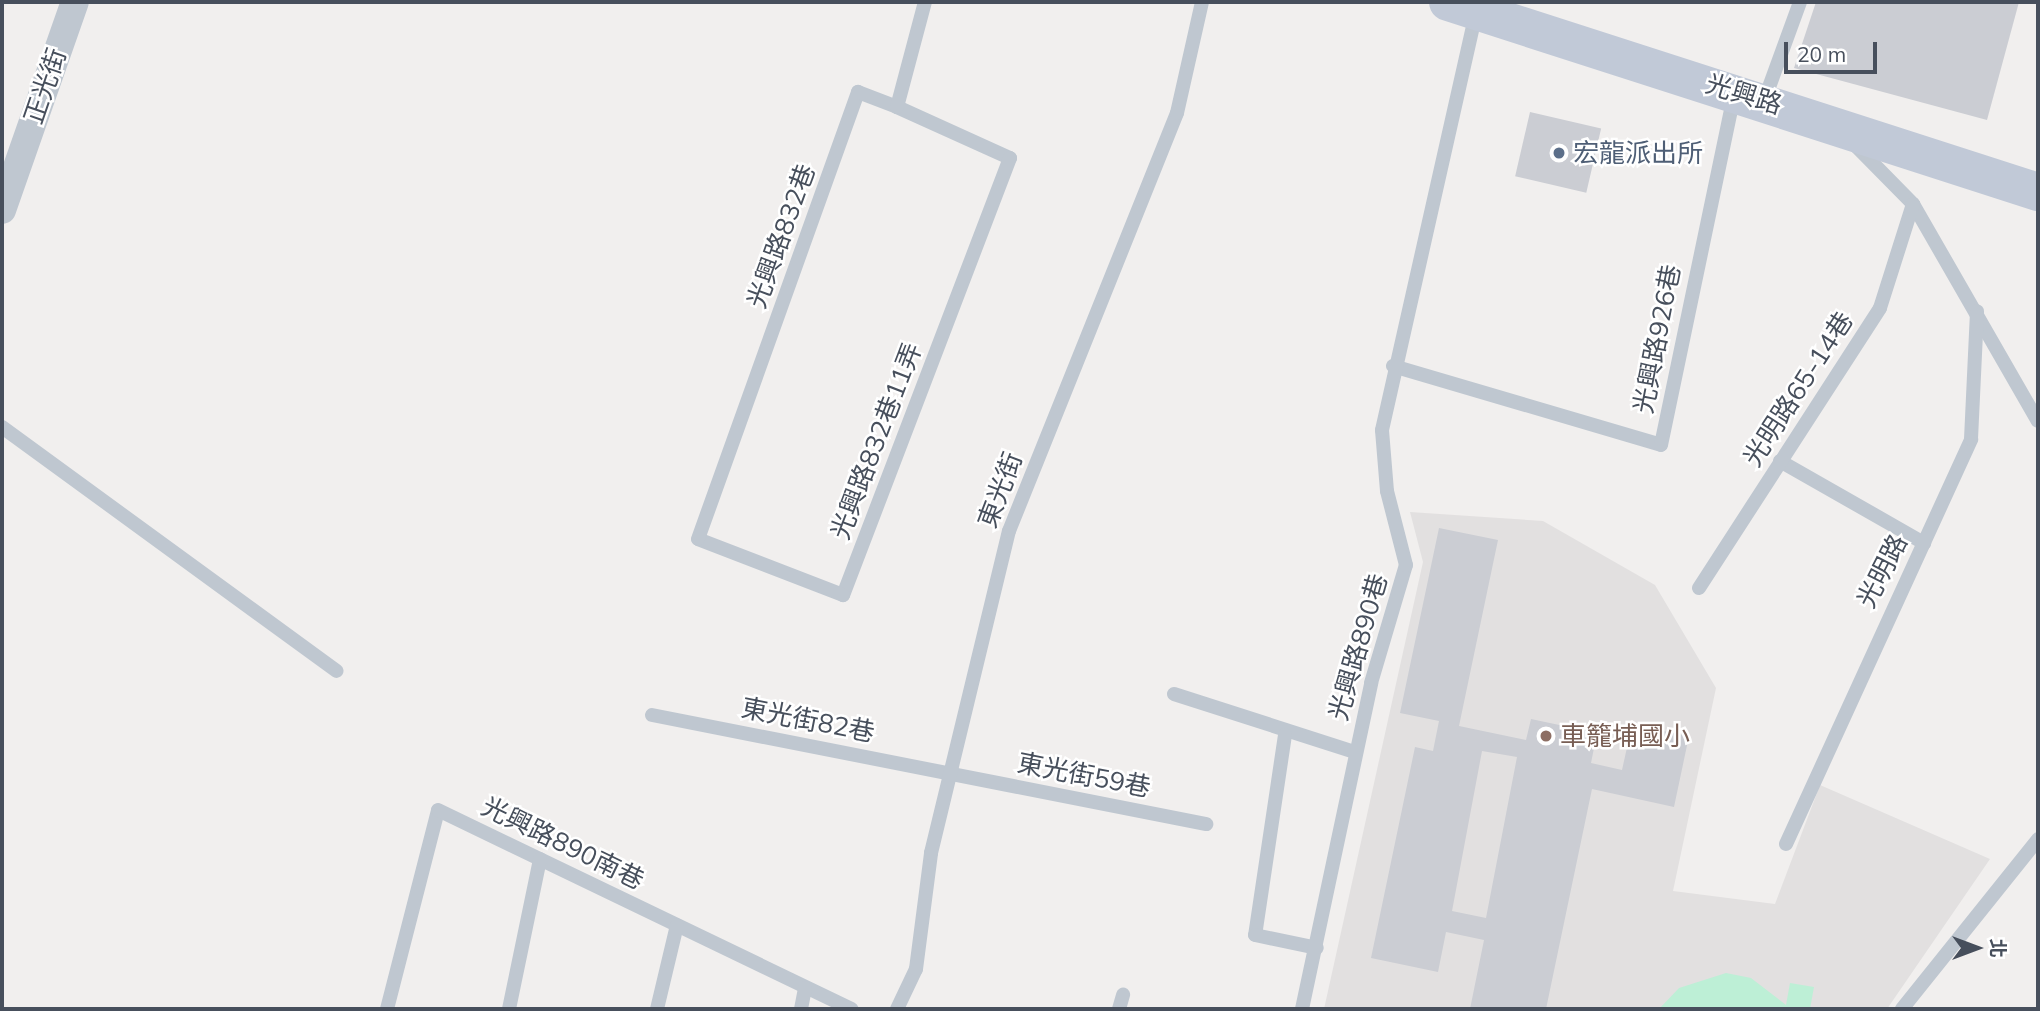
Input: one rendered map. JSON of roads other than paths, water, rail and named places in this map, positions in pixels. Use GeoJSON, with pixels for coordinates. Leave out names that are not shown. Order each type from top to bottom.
{"type":"FeatureCollection","features":[{"type":"Feature","properties":{"kind":"main road","name":"光興路"},"geometry":{"type":"LineString","coordinates":[[1462,6],[1833,121],[2038,192]]}},
{"type":"Feature","properties":{"kind":"street","name":"正光街"},"geometry":{"type":"LineString","coordinates":[[2,210],[75,2]]}},
{"type":"Feature","properties":{"kind":"lane"},"geometry":{"type":"LineString","coordinates":[[897,107],[925,2]]}},
{"type":"Feature","properties":{"kind":"lane","name":"東光街"},"geometry":{"type":"LineString","coordinates":[[897,1009],[916,969],[931,853],[954,774],[1009,531],[1177,113],[1202,2]]}},
{"type":"Feature","properties":{"kind":"lane"},"geometry":{"type":"LineString","coordinates":[[1749,96],[1800,2]]}},
{"type":"Feature","properties":{"kind":"lane","name":"光興路890巷"},"geometry":{"type":"LineString","coordinates":[[1302,1009],[1317,948],[1355,752],[1406,565],[1387,491],[1382,430],[1462,6]]}},
{"type":"Feature","properties":{"kind":"lane","name":"光興路832巷"},"geometry":{"type":"LineString","coordinates":[[698,539],[858,92],[897,107]]}},
{"type":"Feature","properties":{"kind":"lane","name":"光興路926巷"},"geometry":{"type":"LineString","coordinates":[[1392,366],[1661,445],[1749,96]]}},
{"type":"Feature","properties":{"kind":"lane","name":"光興路832巷11弄"},"geometry":{"type":"LineString","coordinates":[[698,539],[843,595],[1010,158],[897,107]]}},
{"type":"Feature","properties":{"kind":"lane"},"geometry":{"type":"LineString","coordinates":[[1833,121],[1913,204],[2038,421]]}},
{"type":"Feature","properties":{"kind":"lane","name":"光明路65-14巷"},"geometry":{"type":"LineString","coordinates":[[1699,588],[1880,308],[1913,204]]}},
{"type":"Feature","properties":{"kind":"lane","name":"光明路"},"geometry":{"type":"LineString","coordinates":[[1786,844],[1906,569],[1924,543],[1971,439],[1977,311]]}},
{"type":"Feature","properties":{"kind":"lane"},"geometry":{"type":"LineString","coordinates":[[2,427],[337,671]]}},
{"type":"Feature","properties":{"kind":"lane"},"geometry":{"type":"LineString","coordinates":[[1780,461],[1924,543]]}},
{"type":"Feature","properties":{"kind":"lane"},"geometry":{"type":"LineString","coordinates":[[1174,694],[1285,734],[1355,752]]}},
{"type":"Feature","properties":{"kind":"lane","name":"東光街82巷"},"geometry":{"type":"LineString","coordinates":[[652,715],[954,774]]}},
{"type":"Feature","properties":{"kind":"lane"},"geometry":{"type":"LineString","coordinates":[[1285,734],[1255,935],[1317,948]]}},
{"type":"Feature","properties":{"kind":"lane","name":"東光街59巷"},"geometry":{"type":"LineString","coordinates":[[954,774],[1206,824]]}},
{"type":"Feature","properties":{"kind":"lane","name":"光興路890南巷"},"geometry":{"type":"LineString","coordinates":[[387,1009],[438,810],[852,1009]]}},
{"type":"Feature","properties":{"kind":"lane"},"geometry":{"type":"LineString","coordinates":[[1902,1009],[2038,839]]}},
{"type":"Feature","properties":{"kind":"lane"},"geometry":{"type":"LineString","coordinates":[[509,1009],[540,859]]}},
{"type":"Feature","properties":{"kind":"lane"},"geometry":{"type":"LineString","coordinates":[[657,1009],[677,925]]}},
{"type":"Feature","properties":{"kind":"lane"},"geometry":{"type":"LineString","coordinates":[[801,1009],[805,988]]}},
{"type":"Feature","properties":{"kind":"place","name":"宏龍派出所"},"geometry":{"type":"Point","coordinates":[1559,153]}},
{"type":"Feature","properties":{"kind":"place","name":"車籠埔國小"},"geometry":{"type":"Point","coordinates":[1546,736]}}]}
